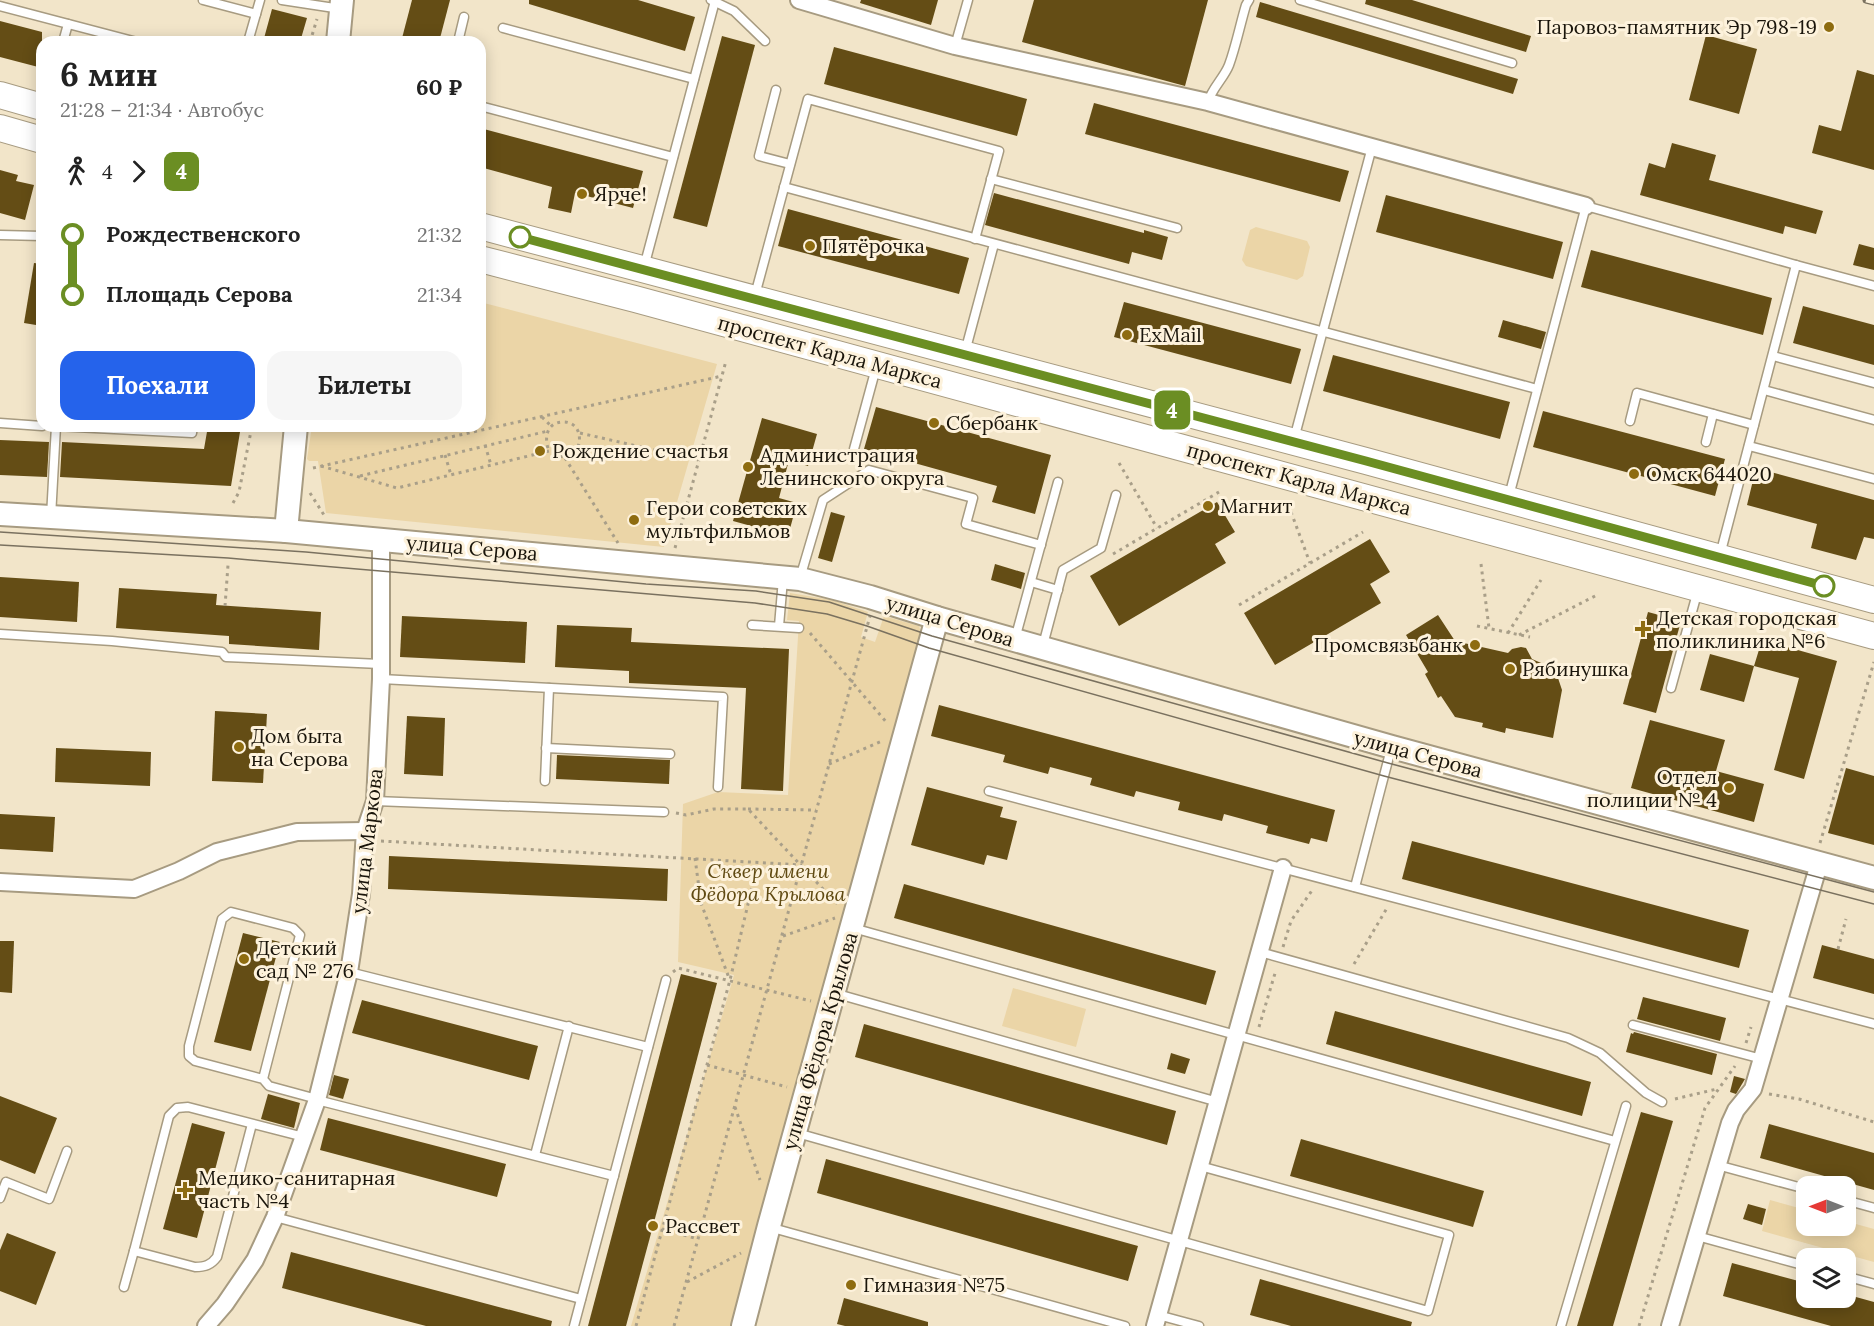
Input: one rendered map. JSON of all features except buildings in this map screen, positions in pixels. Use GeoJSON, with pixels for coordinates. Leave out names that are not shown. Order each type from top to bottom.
{"type":"FeatureCollection","features":[{"type":"Feature","properties":{"kind":"main road"},"geometry":{"type":"LineString","coordinates":[[0,95],[36,105]]}},
{"type":"Feature","properties":{"kind":"main road"},"geometry":{"type":"LineString","coordinates":[[0,128],[36,138]]}},
{"type":"Feature","properties":{"kind":"main road","name":"проспект Карла Маркса"},"geometry":{"type":"LineString","coordinates":[[486,228],[1293,442],[1874,600]]}},
{"type":"Feature","properties":{"kind":"main road","name":"проспект Карла Маркса"},"geometry":{"type":"LineString","coordinates":[[486,261],[1874,636]]}},
{"type":"Feature","properties":{"kind":"main road"},"geometry":{"type":"LineString","coordinates":[[877,365],[885,334]]}},
{"type":"Feature","properties":{"kind":"main road"},"geometry":{"type":"LineString","coordinates":[[1549,547],[1559,514]]}},
{"type":"Feature","properties":{"kind":"main road"},"geometry":{"type":"LineString","coordinates":[[1705,590],[1719,558]]}},
{"type":"Feature","properties":{"kind":"street"},"geometry":{"type":"LineString","coordinates":[[799,0],[955,46],[1208,102],[1587,206]]}},
{"type":"Feature","properties":{"kind":"street"},"geometry":{"type":"LineString","coordinates":[[335,5],[338,36]]}},
{"type":"Feature","properties":{"kind":"street"},"geometry":{"type":"LineString","coordinates":[[286,531],[295,432]]}},
{"type":"Feature","properties":{"kind":"street","name":"улица Серова"},"geometry":{"type":"LineString","coordinates":[[0,514],[286,531],[792,578],[876,598],[937,618],[1392,747],[1874,878]]}},
{"type":"Feature","properties":{"kind":"street","name":"улица Маркова"},"geometry":{"type":"LineString","coordinates":[[206,1326],[225,1304],[255,1260],[275,1217],[317,1099],[349,972],[361,894],[365,836],[375,801],[380,672],[381,540]]}},
{"type":"Feature","properties":{"kind":"street","name":"улица Фёдора Крылова"},"geometry":{"type":"LineString","coordinates":[[743,1326],[832,1000],[844,922],[937,618]]}},
{"type":"Feature","properties":{"kind":"street"},"geometry":{"type":"LineString","coordinates":[[0,882],[134,889],[179,871],[217,852],[297,832],[365,836]]}},
{"type":"Feature","properties":{"kind":"street"},"geometry":{"type":"LineString","coordinates":[[1670,1326],[1730,1123],[1736,1110],[1753,1089],[1817,863]]}},
{"type":"Feature","properties":{"kind":"street"},"geometry":{"type":"LineString","coordinates":[[1157,1320],[1283,868]]}},
{"type":"Feature","properties":{"kind":"lane"},"geometry":{"type":"LineString","coordinates":[[202,0],[256,14]]}},
{"type":"Feature","properties":{"kind":"lane"},"geometry":{"type":"LineString","coordinates":[[250,36],[260,0]]}},
{"type":"Feature","properties":{"kind":"lane"},"geometry":{"type":"LineString","coordinates":[[282,0],[335,5]]}},
{"type":"Feature","properties":{"kind":"lane"},"geometry":{"type":"LineString","coordinates":[[955,46],[968,0]]}},
{"type":"Feature","properties":{"kind":"lane"},"geometry":{"type":"LineString","coordinates":[[1208,102],[1210,94],[1228,67],[1249,0]]}},
{"type":"Feature","properties":{"kind":"lane"},"geometry":{"type":"LineString","coordinates":[[1300,0],[1512,63]]}},
{"type":"Feature","properties":{"kind":"lane"},"geometry":{"type":"LineString","coordinates":[[643,271],[713,1],[734,11],[765,41]]}},
{"type":"Feature","properties":{"kind":"lane"},"geometry":{"type":"LineString","coordinates":[[0,6],[114,36]]}},
{"type":"Feature","properties":{"kind":"lane"},"geometry":{"type":"LineString","coordinates":[[459,36],[464,17]]}},
{"type":"Feature","properties":{"kind":"lane"},"geometry":{"type":"LineString","coordinates":[[65,36],[68,24]]}},
{"type":"Feature","properties":{"kind":"lane"},"geometry":{"type":"LineString","coordinates":[[503,28],[694,79]]}},
{"type":"Feature","properties":{"kind":"lane"},"geometry":{"type":"LineString","coordinates":[[776,90],[759,156],[790,164]]}},
{"type":"Feature","properties":{"kind":"lane"},"geometry":{"type":"LineString","coordinates":[[754,300],[807,99],[999,151],[975,239]]}},
{"type":"Feature","properties":{"kind":"lane"},"geometry":{"type":"LineString","coordinates":[[486,108],[673,158]]}},
{"type":"Feature","properties":{"kind":"lane"},"geometry":{"type":"LineString","coordinates":[[1293,442],[1372,147]]}},
{"type":"Feature","properties":{"kind":"lane"},"geometry":{"type":"LineString","coordinates":[[991,179],[1177,228]]}},
{"type":"Feature","properties":{"kind":"lane"},"geometry":{"type":"LineString","coordinates":[[784,187],[1537,389]]}},
{"type":"Feature","properties":{"kind":"lane"},"geometry":{"type":"LineString","coordinates":[[1508,500],[1587,206],[1874,286]]}},
{"type":"Feature","properties":{"kind":"lane"},"geometry":{"type":"LineString","coordinates":[[0,235],[36,236]]}},
{"type":"Feature","properties":{"kind":"lane"},"geometry":{"type":"LineString","coordinates":[[964,355],[994,244]]}},
{"type":"Feature","properties":{"kind":"lane"},"geometry":{"type":"LineString","coordinates":[[1719,558],[1796,265]]}},
{"type":"Feature","properties":{"kind":"lane"},"geometry":{"type":"LineString","coordinates":[[1773,356],[1874,383]]}},
{"type":"Feature","properties":{"kind":"lane"},"geometry":{"type":"LineString","coordinates":[[855,449],[877,365]]}},
{"type":"Feature","properties":{"kind":"lane"},"geometry":{"type":"LineString","coordinates":[[1764,390],[1874,420]]}},
{"type":"Feature","properties":{"kind":"lane"},"geometry":{"type":"LineString","coordinates":[[1630,421],[1637,393],[1754,425]]}},
{"type":"Feature","properties":{"kind":"lane"},"geometry":{"type":"LineString","coordinates":[[1706,442],[1713,414]]}},
{"type":"Feature","properties":{"kind":"lane"},"geometry":{"type":"LineString","coordinates":[[0,423],[36,426]]}},
{"type":"Feature","properties":{"kind":"lane"},"geometry":{"type":"LineString","coordinates":[[51,517],[56,432]]}},
{"type":"Feature","properties":{"kind":"lane"},"geometry":{"type":"LineString","coordinates":[[174,432],[192,432]]}},
{"type":"Feature","properties":{"kind":"lane"},"geometry":{"type":"LineString","coordinates":[[1749,446],[1874,479]]}},
{"type":"Feature","properties":{"kind":"lane"},"geometry":{"type":"LineString","coordinates":[[779,626],[792,578],[823,500],[869,470],[973,498],[966,524],[1041,545]]}},
{"type":"Feature","properties":{"kind":"lane"},"geometry":{"type":"LineString","coordinates":[[1015,640],[1058,482]]}},
{"type":"Feature","properties":{"kind":"lane"},"geometry":{"type":"LineString","coordinates":[[1042,648],[1063,570],[1101,548],[1116,495]]}},
{"type":"Feature","properties":{"kind":"lane"},"geometry":{"type":"LineString","coordinates":[[1030,582],[1058,590]]}},
{"type":"Feature","properties":{"kind":"lane"},"geometry":{"type":"LineString","coordinates":[[1671,688],[1705,590]]}},
{"type":"Feature","properties":{"kind":"lane"},"geometry":{"type":"LineString","coordinates":[[752,625],[799,627]]}},
{"type":"Feature","properties":{"kind":"lane"},"geometry":{"type":"LineString","coordinates":[[0,634],[112,641],[222,652],[226,657],[549,688],[723,697],[718,788]]}},
{"type":"Feature","properties":{"kind":"lane"},"geometry":{"type":"LineString","coordinates":[[544,781],[549,688]]}},
{"type":"Feature","properties":{"kind":"lane"},"geometry":{"type":"LineString","coordinates":[[1355,887],[1392,747]]}},
{"type":"Feature","properties":{"kind":"lane"},"geometry":{"type":"LineString","coordinates":[[546,748],[670,754]]}},
{"type":"Feature","properties":{"kind":"lane"},"geometry":{"type":"LineString","coordinates":[[989,791],[1874,1024]]}},
{"type":"Feature","properties":{"kind":"lane"},"geometry":{"type":"LineString","coordinates":[[375,801],[664,812]]}},
{"type":"Feature","properties":{"kind":"lane"},"geometry":{"type":"LineString","coordinates":[[263,1079],[300,935],[293,928],[231,912],[222,919],[188,1052],[195,1061],[263,1079],[269,1086],[614,1176]]}},
{"type":"Feature","properties":{"kind":"lane"},"geometry":{"type":"LineString","coordinates":[[844,922],[1615,1142]]}},
{"type":"Feature","properties":{"kind":"lane"},"geometry":{"type":"LineString","coordinates":[[1260,952],[1568,1038],[1599,1053],[1646,1093],[1662,1102]]}},
{"type":"Feature","properties":{"kind":"lane"},"geometry":{"type":"LineString","coordinates":[[349,972],[648,1047]]}},
{"type":"Feature","properties":{"kind":"lane"},"geometry":{"type":"LineString","coordinates":[[574,1326],[666,980]]}},
{"type":"Feature","properties":{"kind":"lane"},"geometry":{"type":"LineString","coordinates":[[832,1000],[1218,1102]]}},
{"type":"Feature","properties":{"kind":"lane"},"geometry":{"type":"LineString","coordinates":[[1633,1025],[1762,1059]]}},
{"type":"Feature","properties":{"kind":"lane"},"geometry":{"type":"LineString","coordinates":[[535,1155],[569,1026]]}},
{"type":"Feature","properties":{"kind":"lane"},"geometry":{"type":"LineString","coordinates":[[1561,1326],[1626,1106]]}},
{"type":"Feature","properties":{"kind":"lane"},"geometry":{"type":"LineString","coordinates":[[124,1287],[173,1111],[181,1107],[188,1107],[304,1137]]}},
{"type":"Feature","properties":{"kind":"lane"},"geometry":{"type":"LineString","coordinates":[[134,1251],[195,1267],[212,1263],[217,1257],[252,1124]]}},
{"type":"Feature","properties":{"kind":"lane"},"geometry":{"type":"LineString","coordinates":[[795,1132],[1428,1311],[1449,1235],[1200,1166]]}},
{"type":"Feature","properties":{"kind":"lane"},"geometry":{"type":"LineString","coordinates":[[0,1198],[6,1182],[49,1199],[67,1151]]}},
{"type":"Feature","properties":{"kind":"lane"},"geometry":{"type":"LineString","coordinates":[[1717,1164],[1796,1186]]}},
{"type":"Feature","properties":{"kind":"lane"},"geometry":{"type":"LineString","coordinates":[[1856,1203],[1874,1208]]}},
{"type":"Feature","properties":{"kind":"lane"},"geometry":{"type":"LineString","coordinates":[[275,1217],[582,1299]]}},
{"type":"Feature","properties":{"kind":"lane"},"geometry":{"type":"LineString","coordinates":[[769,1226],[1125,1326]]}},
{"type":"Feature","properties":{"kind":"lane"},"geometry":{"type":"LineString","coordinates":[[1697,1236],[1796,1263]]}},
{"type":"Feature","properties":{"kind":"lane"},"geometry":{"type":"LineString","coordinates":[[1856,1279],[1874,1284]]}},
{"type":"Feature","properties":{"kind":"lane"},"geometry":{"type":"LineString","coordinates":[[1157,1320],[1199,1326]]}},
{"type":"Feature","properties":{"kind":"path"},"geometry":{"type":"LineString","coordinates":[[314,36],[335,5]]}},
{"type":"Feature","properties":{"kind":"path"},"geometry":{"type":"LineString","coordinates":[[670,567],[726,360]]}},
{"type":"Feature","properties":{"kind":"path"},"geometry":{"type":"LineString","coordinates":[[486,429],[722,376]]}},
{"type":"Feature","properties":{"kind":"path"},"geometry":{"type":"LineString","coordinates":[[542,417],[552,427]]}},
{"type":"Feature","properties":{"kind":"path"},"geometry":{"type":"LineString","coordinates":[[564,422],[574,425],[581,442],[576,452],[566,458],[549,451],[545,442],[548,431],[552,427],[564,422]]}},
{"type":"Feature","properties":{"kind":"path"},"geometry":{"type":"LineString","coordinates":[[358,476],[548,431]]}},
{"type":"Feature","properties":{"kind":"path"},"geometry":{"type":"LineString","coordinates":[[233,503],[239,492],[251,432]]}},
{"type":"Feature","properties":{"kind":"path"},"geometry":{"type":"LineString","coordinates":[[311,469],[474,432]]}},
{"type":"Feature","properties":{"kind":"path"},"geometry":{"type":"LineString","coordinates":[[579,433],[698,460]]}},
{"type":"Feature","properties":{"kind":"path"},"geometry":{"type":"LineString","coordinates":[[485,446],[491,465]]}},
{"type":"Feature","properties":{"kind":"path"},"geometry":{"type":"LineString","coordinates":[[319,466],[397,488],[549,451]]}},
{"type":"Feature","properties":{"kind":"path"},"geometry":{"type":"LineString","coordinates":[[445,455],[451,475]]}},
{"type":"Feature","properties":{"kind":"path"},"geometry":{"type":"LineString","coordinates":[[566,458],[621,548],[609,546]]}},
{"type":"Feature","properties":{"kind":"path"},"geometry":{"type":"LineString","coordinates":[[1119,463],[1157,528]]}},
{"type":"Feature","properties":{"kind":"path"},"geometry":{"type":"LineString","coordinates":[[307,482],[323,515],[332,518]]}},
{"type":"Feature","properties":{"kind":"path"},"geometry":{"type":"LineString","coordinates":[[1111,555],[1219,492]]}},
{"type":"Feature","properties":{"kind":"path"},"geometry":{"type":"LineString","coordinates":[[1291,512],[1310,563]]}},
{"type":"Feature","properties":{"kind":"path"},"geometry":{"type":"LineString","coordinates":[[1239,605],[1364,532]]}},
{"type":"Feature","properties":{"kind":"path"},"geometry":{"type":"LineString","coordinates":[[1481,564],[1489,628]]}},
{"type":"Feature","properties":{"kind":"path"},"geometry":{"type":"LineString","coordinates":[[225,606],[228,566]]}},
{"type":"Feature","properties":{"kind":"path"},"geometry":{"type":"LineString","coordinates":[[1508,633],[1541,580]]}},
{"type":"Feature","properties":{"kind":"path"},"geometry":{"type":"LineString","coordinates":[[1519,635],[1597,595]]}},
{"type":"Feature","properties":{"kind":"path"},"geometry":{"type":"LineString","coordinates":[[674,1326],[783,936],[851,679],[876,598]]}},
{"type":"Feature","properties":{"kind":"path"},"geometry":{"type":"LineString","coordinates":[[1477,626],[1530,638]]}},
{"type":"Feature","properties":{"kind":"path"},"geometry":{"type":"LineString","coordinates":[[799,627],[804,628],[890,725]]}},
{"type":"Feature","properties":{"kind":"path"},"geometry":{"type":"LineString","coordinates":[[1817,863],[1874,662]]}},
{"type":"Feature","properties":{"kind":"path"},"geometry":{"type":"LineString","coordinates":[[829,764],[887,739]]}},
{"type":"Feature","properties":{"kind":"path"},"geometry":{"type":"LineString","coordinates":[[664,812],[686,815],[714,809],[816,810]]}},
{"type":"Feature","properties":{"kind":"path"},"geometry":{"type":"LineString","coordinates":[[748,809],[839,906]]}},
{"type":"Feature","properties":{"kind":"path"},"geometry":{"type":"LineString","coordinates":[[365,836],[802,865]]}},
{"type":"Feature","properties":{"kind":"path"},"geometry":{"type":"LineString","coordinates":[[694,858],[702,903],[730,980]]}},
{"type":"Feature","properties":{"kind":"path"},"geometry":{"type":"LineString","coordinates":[[636,1326],[730,980],[758,862]]}},
{"type":"Feature","properties":{"kind":"path"},"geometry":{"type":"LineString","coordinates":[[1347,976],[1393,897]]}},
{"type":"Feature","properties":{"kind":"path"},"geometry":{"type":"LineString","coordinates":[[1838,949],[1846,919]]}},
{"type":"Feature","properties":{"kind":"path"},"geometry":{"type":"LineString","coordinates":[[783,936],[844,922]]}},
{"type":"Feature","properties":{"kind":"path"},"geometry":{"type":"LineString","coordinates":[[666,980],[678,968],[767,989],[832,1000]]}},
{"type":"Feature","properties":{"kind":"path"},"geometry":{"type":"LineString","coordinates":[[1639,1326],[1705,1108],[1731,1074],[1742,1054],[1762,995]]}},
{"type":"Feature","properties":{"kind":"path"},"geometry":{"type":"LineString","coordinates":[[707,1065],[806,1092]]}},
{"type":"Feature","properties":{"kind":"path"},"geometry":{"type":"LineString","coordinates":[[1753,1089],[1874,1122]]}},
{"type":"Feature","properties":{"kind":"path"},"geometry":{"type":"LineString","coordinates":[[735,1107],[761,1184]]}},
{"type":"Feature","properties":{"kind":"path"},"geometry":{"type":"LineString","coordinates":[[662,1229],[699,1239]]}},
{"type":"Feature","properties":{"kind":"path"},"geometry":{"type":"LineString","coordinates":[[687,1282],[742,1252]]}},
{"type":"Feature","properties":{"kind":"green space"},"geometry":{"type":"Polygon","coordinates":[[[1256,227],[1307,241],[1310,247],[1303,276],[1297,280],[1246,266],[1242,260],[1250,230],[1256,227]]]}},
{"type":"Feature","properties":{"kind":"green space"},"geometry":{"type":"Polygon","coordinates":[[[486,304],[717,364],[664,547],[326,513],[318,461],[307,459],[311,432],[486,432],[486,304]]]}},
{"type":"Feature","properties":{"kind":"green space","name":"Сквер имени Фёдора Крылова"},"geometry":{"type":"Polygon","coordinates":[[[790,593],[832,600],[868,612],[861,637],[875,642],[884,616],[919,626],[923,639],[738,1326],[631,1326],[734,975],[678,962],[683,804],[718,792],[788,795],[799,621],[787,620],[790,593]]]}},
{"type":"Feature","properties":{"kind":"green space"},"geometry":{"type":"Polygon","coordinates":[[[1013,988],[1086,1009],[1076,1047],[1002,1026],[1013,988]]]}},
{"type":"Feature","properties":{"kind":"green space"},"geometry":{"type":"Polygon","coordinates":[[[1770,1200],[1796,1207],[1796,1236],[1856,1236],[1856,1224],[1874,1229],[1874,1262],[1856,1257],[1856,1248],[1823,1248],[1762,1231],[1770,1200]]]}},
{"type":"Feature","properties":{"kind":"tram line"},"geometry":{"type":"LineString","coordinates":[[0,532],[306,552],[646,584],[756,591],[829,602],[932,636],[1388,763],[1874,892]]}},
{"type":"Feature","properties":{"kind":"tram line"},"geometry":{"type":"LineString","coordinates":[[0,545],[228,558],[755,603],[827,614],[929,648],[1384,776],[1874,904]]}},
{"type":"Feature","properties":{"kind":"railway"},"geometry":{"type":"LineString","coordinates":[[1866,0],[1874,2]]}},
{"type":"Feature","properties":{"kind":"bus line","name":"4"},"geometry":{"type":"LineString","coordinates":[[520,237],[1366,461],[1824,586]]}},
{"type":"Feature","properties":{"kind":"place","name":"Паровоз-памятник Эр 798-19"},"geometry":{"type":"Point","coordinates":[1829,27]}},
{"type":"Feature","properties":{"kind":"place","name":"Ярче!"},"geometry":{"type":"Point","coordinates":[582,194]}},
{"type":"Feature","properties":{"kind":"place","name":"Пятёрочка"},"geometry":{"type":"Point","coordinates":[810,246]}},
{"type":"Feature","properties":{"kind":"place","name":"ExMail"},"geometry":{"type":"Point","coordinates":[1127,335]}},
{"type":"Feature","properties":{"kind":"place","name":"Сбербанк"},"geometry":{"type":"Point","coordinates":[934,423]}},
{"type":"Feature","properties":{"kind":"place","name":"Рождение счастья"},"geometry":{"type":"Point","coordinates":[540,451]}},
{"type":"Feature","properties":{"kind":"place","name":"Администрация Ленинского округа"},"geometry":{"type":"Point","coordinates":[748,467]}},
{"type":"Feature","properties":{"kind":"place","name":"Омск 644020"},"geometry":{"type":"Point","coordinates":[1634,474]}},
{"type":"Feature","properties":{"kind":"place","name":"Магнит"},"geometry":{"type":"Point","coordinates":[1208,506]}},
{"type":"Feature","properties":{"kind":"place","name":"Герои советских мультфильмов"},"geometry":{"type":"Point","coordinates":[634,520]}},
{"type":"Feature","properties":{"kind":"place","name":"Детская городская поликлиника №6"},"geometry":{"type":"Point","coordinates":[1643,629]}},
{"type":"Feature","properties":{"kind":"place","name":"Промсвязьбанк"},"geometry":{"type":"Point","coordinates":[1475,645]}},
{"type":"Feature","properties":{"kind":"place","name":"Рябинушка"},"geometry":{"type":"Point","coordinates":[1510,669]}},
{"type":"Feature","properties":{"kind":"place","name":"Дом быта на Серова"},"geometry":{"type":"Point","coordinates":[239,747]}},
{"type":"Feature","properties":{"kind":"place","name":"Отдел полиции № 4"},"geometry":{"type":"Point","coordinates":[1729,788]}},
{"type":"Feature","properties":{"kind":"place","name":"Детский сад № 276"},"geometry":{"type":"Point","coordinates":[244,959]}},
{"type":"Feature","properties":{"kind":"place","name":"Медико-санитарная часть №4"},"geometry":{"type":"Point","coordinates":[185,1190]}},
{"type":"Feature","properties":{"kind":"place","name":"Рассвет"},"geometry":{"type":"Point","coordinates":[653,1226]}},
{"type":"Feature","properties":{"kind":"place","name":"Гимназия №75"},"geometry":{"type":"Point","coordinates":[851,1285]}}]}
